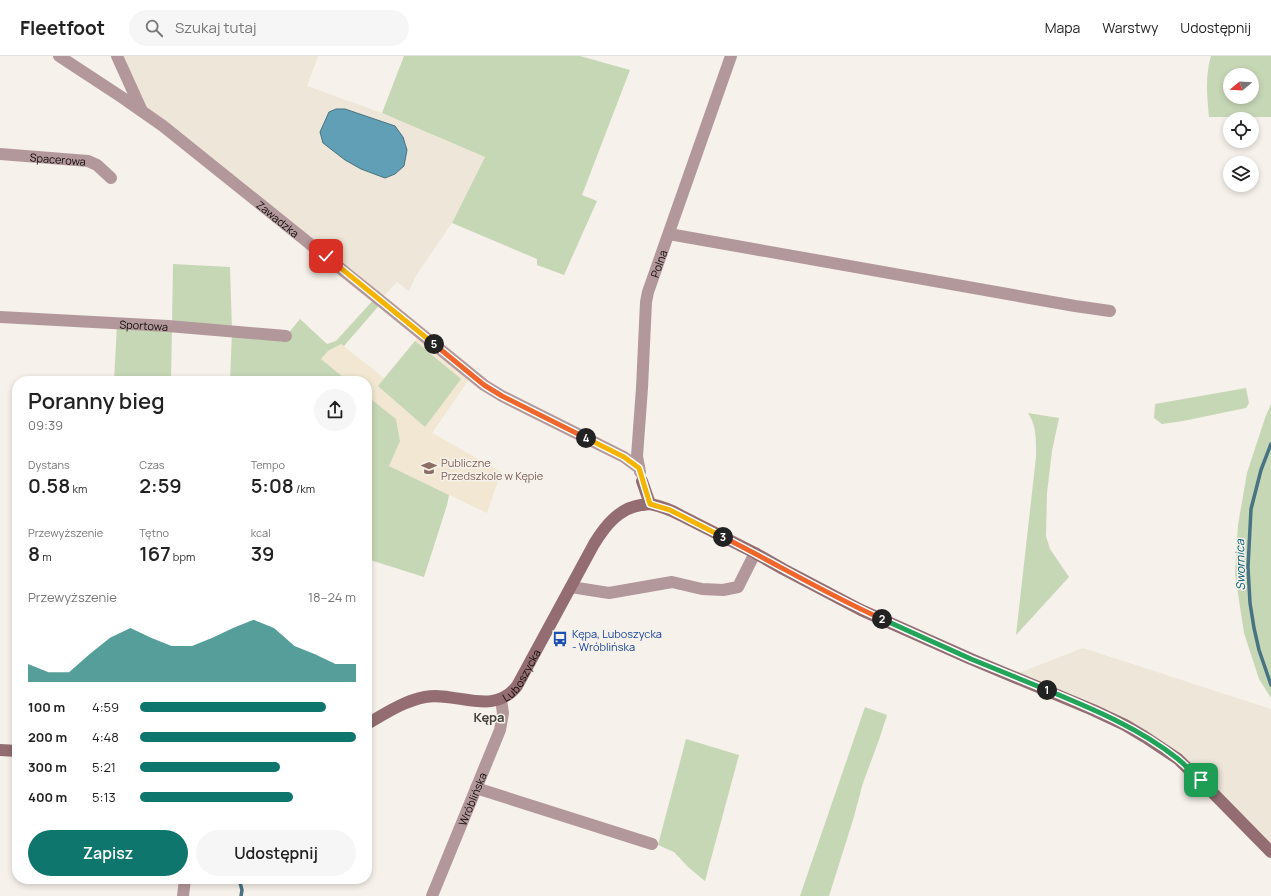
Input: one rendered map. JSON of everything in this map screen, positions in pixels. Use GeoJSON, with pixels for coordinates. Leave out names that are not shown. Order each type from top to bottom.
{"type":"FeatureCollection","features":[{"type":"Feature","properties":{"kind":"street","name":"Zawadzka"},"geometry":{"type":"LineString","coordinates":[[59,56],[163,126],[484,385],[502,396],[624,457],[639,468]]}},
{"type":"Feature","properties":{"kind":"street"},"geometry":{"type":"LineString","coordinates":[[117,56],[142,111]]}},
{"type":"Feature","properties":{"kind":"street","name":"Polna"},"geometry":{"type":"LineString","coordinates":[[650,504],[642,481],[637,456],[646,302],[731,56]]}},
{"type":"Feature","properties":{"kind":"street","name":"Spacerowa"},"geometry":{"type":"LineString","coordinates":[[0,154],[88,161],[97,165],[110,178]]}},
{"type":"Feature","properties":{"kind":"street"},"geometry":{"type":"LineString","coordinates":[[669,234],[1110,311]]}},
{"type":"Feature","properties":{"kind":"street","name":"Sportowa"},"geometry":{"type":"LineString","coordinates":[[0,318],[168,326],[286,336]]}},
{"type":"Feature","properties":{"kind":"street"},"geometry":{"type":"LineString","coordinates":[[650,504],[670,510],[755,553],[861,610],[1125,725],[1178,759],[1271,852]]}},
{"type":"Feature","properties":{"kind":"street","name":"Luboszycka"},"geometry":{"type":"LineString","coordinates":[[372,721],[398,706],[427,697],[447,697],[485,702],[501,700],[508,696],[517,686],[594,544],[609,523],[620,513],[633,506],[650,504]]}},
{"type":"Feature","properties":{"kind":"street"},"geometry":{"type":"LineString","coordinates":[[571,587],[609,593],[672,582],[702,589],[723,590],[738,587],[755,553]]}},
{"type":"Feature","properties":{"kind":"street","name":"Wróblińska"},"geometry":{"type":"LineString","coordinates":[[432,896],[500,730],[503,713],[501,700]]}},
{"type":"Feature","properties":{"kind":"street"},"geometry":{"type":"LineString","coordinates":[[0,750],[12,751]]}},
{"type":"Feature","properties":{"kind":"street"},"geometry":{"type":"LineString","coordinates":[[476,788],[652,844]]}},
{"type":"Feature","properties":{"kind":"street"},"geometry":{"type":"LineString","coordinates":[[183,896],[184,884]]}},
{"type":"Feature","properties":{"kind":"shaded area"},"geometry":{"type":"Polygon","coordinates":[[[117,56],[318,56],[307,86],[382,113],[485,157],[452,223],[417,274],[409,291],[397,282],[380,300],[142,111],[117,56]]]}},
{"type":"Feature","properties":{"kind":"shaded area"},"geometry":{"type":"Polygon","coordinates":[[[421,334],[472,375],[432,433],[501,472],[487,513],[389,466],[400,441],[396,419],[372,400],[372,376],[342,376],[321,359],[328,351],[341,344],[384,378],[421,334]]]}},
{"type":"Feature","properties":{"kind":"shaded area"},"geometry":{"type":"Polygon","coordinates":[[[1083,648],[1271,709],[1271,852],[1240,820],[1145,737],[1011,676],[1083,648]]]}},
{"type":"Feature","properties":{"kind":"green space"},"geometry":{"type":"Polygon","coordinates":[[[404,56],[580,56],[630,70],[582,195],[597,201],[564,275],[537,265],[537,259],[452,223],[485,157],[382,113],[404,56]]]}},
{"type":"Feature","properties":{"kind":"green space"},"geometry":{"type":"Polygon","coordinates":[[[1211,56],[1271,56],[1271,117],[1259,117],[1259,112],[1223,112],[1223,117],[1209,117],[1207,86],[1211,56]]]}},
{"type":"Feature","properties":{"kind":"green space"},"geometry":{"type":"Polygon","coordinates":[[[173,264],[230,267],[232,331],[172,327],[171,376],[114,376],[117,324],[172,326],[173,264]]]}},
{"type":"Feature","properties":{"kind":"green space"},"geometry":{"type":"Polygon","coordinates":[[[376,297],[382,302],[344,346],[341,344],[328,351],[321,359],[342,376],[230,376],[232,331],[286,336],[300,319],[327,344],[336,341],[376,297]]]}},
{"type":"Feature","properties":{"kind":"green space"},"geometry":{"type":"Polygon","coordinates":[[[415,341],[461,379],[425,427],[378,386],[415,341]]]}},
{"type":"Feature","properties":{"kind":"green space"},"geometry":{"type":"Polygon","coordinates":[[[1246,388],[1249,403],[1246,408],[1162,424],[1154,418],[1155,404],[1246,388]]]}},
{"type":"Feature","properties":{"kind":"green space"},"geometry":{"type":"Polygon","coordinates":[[[372,400],[396,419],[400,441],[389,466],[449,495],[424,577],[372,561],[372,400]]]}},
{"type":"Feature","properties":{"kind":"green space"},"geometry":{"type":"Polygon","coordinates":[[[1271,404],[1271,698],[1259,679],[1244,633],[1235,574],[1238,525],[1247,473],[1271,404]]]}},
{"type":"Feature","properties":{"kind":"green space"},"geometry":{"type":"Polygon","coordinates":[[[1028,413],[1059,418],[1052,451],[1047,493],[1046,536],[1050,549],[1069,577],[1016,635],[1036,457],[1036,440],[1033,423],[1028,413]]]}},
{"type":"Feature","properties":{"kind":"green space"},"geometry":{"type":"Polygon","coordinates":[[[865,707],[887,715],[863,783],[829,896],[800,896],[865,707]]]}},
{"type":"Feature","properties":{"kind":"green space"},"geometry":{"type":"Polygon","coordinates":[[[686,739],[739,755],[705,881],[688,867],[674,852],[658,845],[686,739]]]}},
{"type":"Feature","properties":{"kind":"water"},"geometry":{"type":"Polygon","coordinates":[[[336,109],[345,109],[395,126],[403,137],[407,150],[404,166],[395,174],[385,178],[361,169],[345,160],[323,143],[320,132],[329,112],[336,109]]]}},
{"type":"Feature","properties":{"kind":"waterway","name":"Swornica"},"geometry":{"type":"LineString","coordinates":[[1271,444],[1261,470],[1251,509],[1248,567],[1250,603],[1254,628],[1259,650],[1271,685]]}},
{"type":"Feature","properties":{"kind":"waterway"},"geometry":{"type":"LineString","coordinates":[[240,884],[242,890],[241,896]]}},
{"type":"Feature","properties":{"kind":"place","name":"Publiczne Przedszkole w Kępie"},"geometry":{"type":"Point","coordinates":[429,468]}},
{"type":"Feature","properties":{"kind":"place","name":"Kępa, Luboszycka - Wróblińska"},"geometry":{"type":"Point","coordinates":[560,639]}},
{"type":"Feature","properties":{"kind":"district","name":"Kępa"},"geometry":{"type":"Point","coordinates":[489,717]}},
{"type":"Feature","properties":{"kind":"route"},"geometry":{"type":"LineString","coordinates":[[326,256],[484,385],[502,396],[624,457],[639,468],[650,504],[670,510],[680,515],[755,553],[861,610],[1125,725],[1178,759],[1201,780]]}}]}
